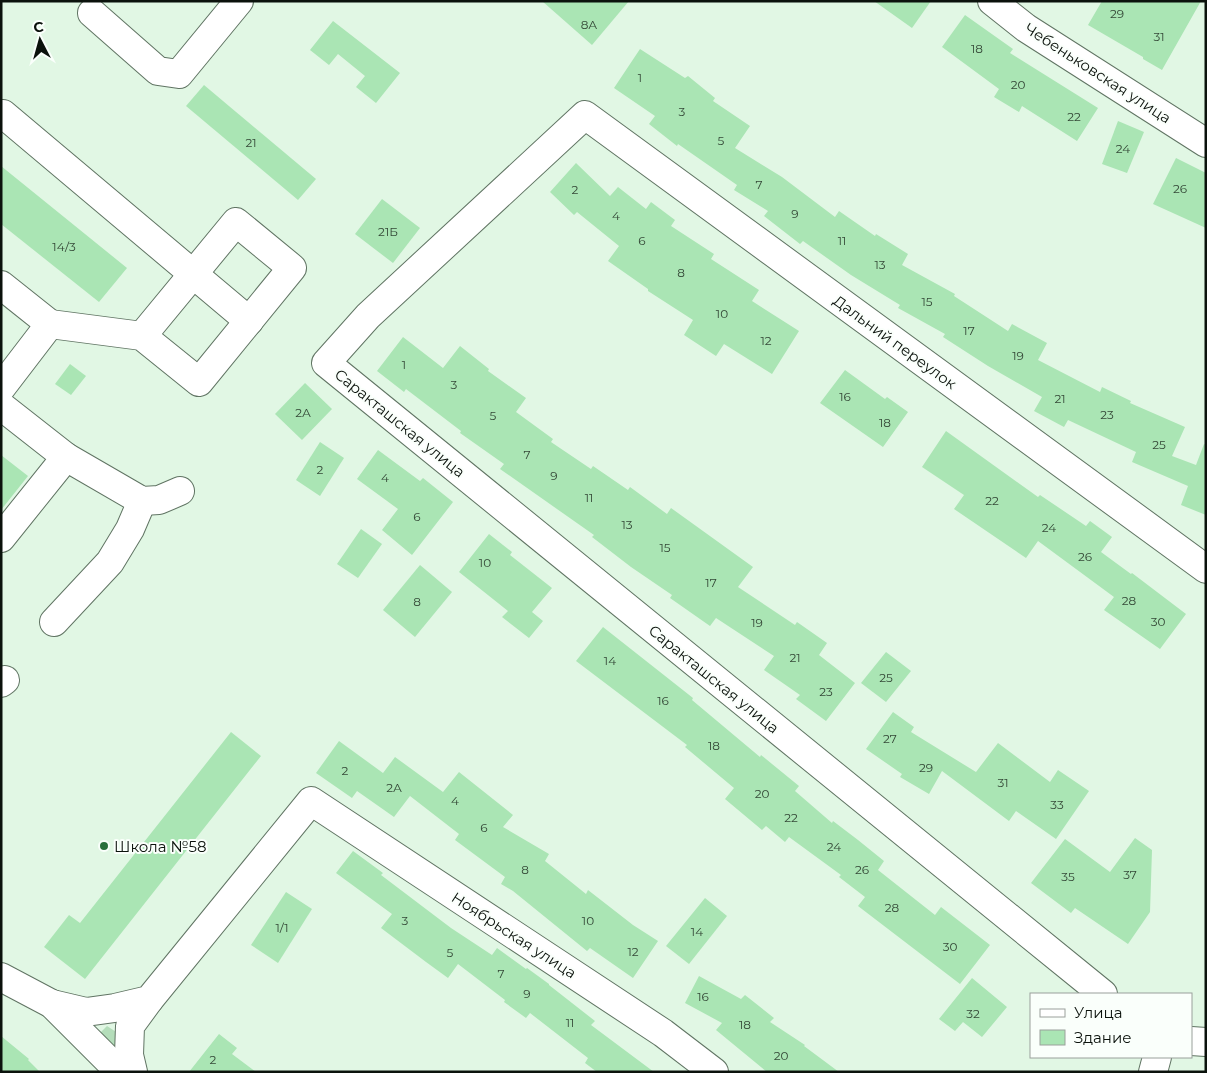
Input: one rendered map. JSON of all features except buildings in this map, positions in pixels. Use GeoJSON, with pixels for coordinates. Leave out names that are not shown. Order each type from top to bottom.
{"type":"FeatureCollection","features":[{"type":"Feature","properties":{"kind":"street"},"geometry":{"type":"LineString","coordinates":[[91,5],[158,71],[179,74],[239,1]]}},
{"type":"Feature","properties":{"kind":"street","name":"Чебеньковская улица"},"geometry":{"type":"LineString","coordinates":[[992,1],[1026,28],[1206,143]]}},
{"type":"Feature","properties":{"kind":"street"},"geometry":{"type":"LineString","coordinates":[[3,114],[249,321]]}},
{"type":"Feature","properties":{"kind":"street","name":"Дальний переулок"},"geometry":{"type":"LineString","coordinates":[[326,363],[368,316],[585,115],[1206,569]]}},
{"type":"Feature","properties":{"kind":"street"},"geometry":{"type":"LineString","coordinates":[[1,285],[50,324],[142,336],[199,382],[292,268],[236,222],[142,336]]}},
{"type":"Feature","properties":{"kind":"street"},"geometry":{"type":"LineString","coordinates":[[1,388],[50,324]]}},
{"type":"Feature","properties":{"kind":"street","name":"Саракташская улица"},"geometry":{"type":"LineString","coordinates":[[326,363],[1102,993]]}},
{"type":"Feature","properties":{"kind":"street"},"geometry":{"type":"LineString","coordinates":[[1,406],[66,457],[142,501],[159,500],[180,491]]}},
{"type":"Feature","properties":{"kind":"street"},"geometry":{"type":"LineString","coordinates":[[1,538],[66,457]]}},
{"type":"Feature","properties":{"kind":"street"},"geometry":{"type":"LineString","coordinates":[[54,622],[110,562],[130,529],[142,501]]}},
{"type":"Feature","properties":{"kind":"street","name":"Ноябрьская улица"},"geometry":{"type":"LineString","coordinates":[[149,1000],[311,801],[663,1033],[714,1072]]}},
{"type":"Feature","properties":{"kind":"street"},"geometry":{"type":"LineString","coordinates":[[1,977],[52,1004],[86,1012],[116,1008],[149,1000]]}},
{"type":"Feature","properties":{"kind":"street"},"geometry":{"type":"LineString","coordinates":[[133,1072],[129,1055],[130,1026],[149,1000]]}},
{"type":"Feature","properties":{"kind":"street"},"geometry":{"type":"LineString","coordinates":[[52,1004],[120,1072]]}},
{"type":"Feature","properties":{"kind":"street"},"geometry":{"type":"LineString","coordinates":[[1192,1042],[1206,1042]]}},
{"type":"Feature","properties":{"kind":"street"},"geometry":{"type":"LineString","coordinates":[[1153,1072],[1157,1058]]}},
{"type":"Feature","properties":{"kind":"green space"},"geometry":{"type":"Polygon","coordinates":[[[107,1026],[127,1039],[117,1055],[95,1038],[107,1026]]]}},
{"type":"Feature","properties":{"kind":"place","name":"Школа №58"},"geometry":{"type":"Point","coordinates":[104,846]}}]}
